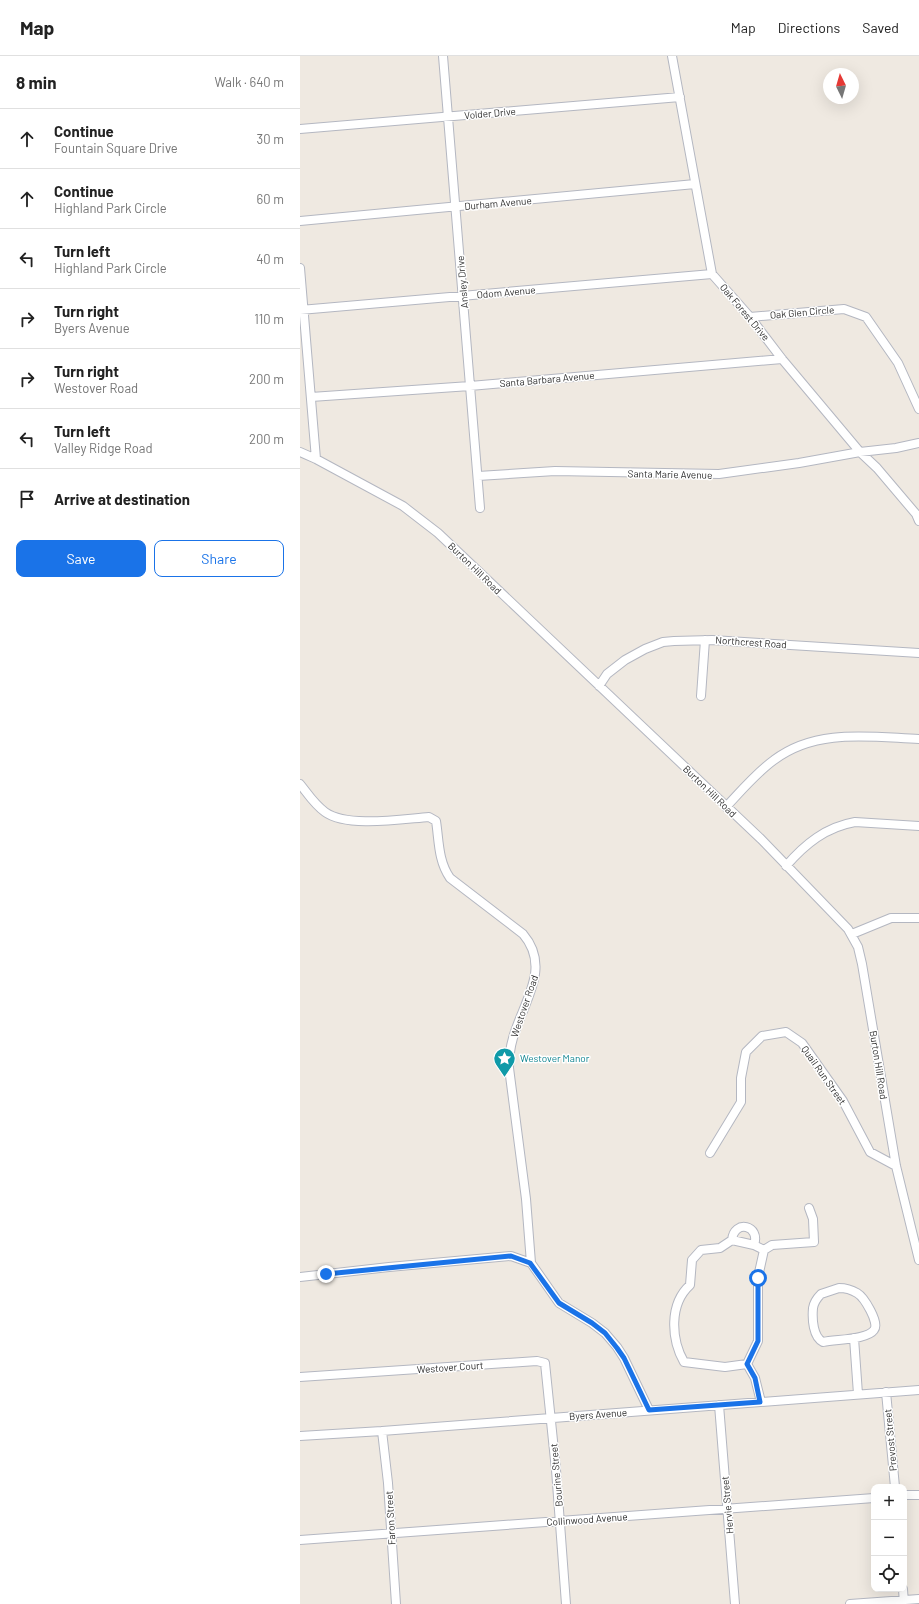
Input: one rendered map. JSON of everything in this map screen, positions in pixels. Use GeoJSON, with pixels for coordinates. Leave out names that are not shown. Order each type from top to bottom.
{"type":"FeatureCollection","features":[{"type":"Feature","properties":{"kind":"street","name":"Ansley Drive"},"geometry":{"type":"LineString","coordinates":[[443,56],[480,508]]}},
{"type":"Feature","properties":{"kind":"street","name":"Oak Forest Drive"},"geometry":{"type":"LineString","coordinates":[[672,56],[712,274],[750,317],[860,452],[886,478],[916,514],[919,520]]}},
{"type":"Feature","properties":{"kind":"street","name":"Volder Drive"},"geometry":{"type":"LineString","coordinates":[[300,129],[680,97]]}},
{"type":"Feature","properties":{"kind":"street","name":"Durham Avenue"},"geometry":{"type":"LineString","coordinates":[[300,221],[695,184]]}},
{"type":"Feature","properties":{"kind":"street"},"geometry":{"type":"LineString","coordinates":[[300,268],[302,310],[316,459]]}},
{"type":"Feature","properties":{"kind":"street","name":"Odom Avenue"},"geometry":{"type":"LineString","coordinates":[[302,310],[712,274]]}},
{"type":"Feature","properties":{"kind":"street","name":"Oak Glen Circle"},"geometry":{"type":"LineString","coordinates":[[750,317],[844,309],[866,317],[898,363],[919,409]]}},
{"type":"Feature","properties":{"kind":"street","name":"Santa Barbara Avenue"},"geometry":{"type":"LineString","coordinates":[[311,397],[470,386],[782,358]]}},
{"type":"Feature","properties":{"kind":"street"},"geometry":{"type":"LineString","coordinates":[[860,452],[896,448],[919,443]]}},
{"type":"Feature","properties":{"kind":"street","name":"Burton Hill Road"},"geometry":{"type":"LineString","coordinates":[[300,452],[316,459],[403,506],[432,528],[726,806],[852,934],[858,947],[862,964],[896,1166],[919,1260]]}},
{"type":"Feature","properties":{"kind":"street","name":"Santa Marie Avenue"},"geometry":{"type":"LineString","coordinates":[[478,476],[555,471],[719,474],[799,463],[860,452]]}},
{"type":"Feature","properties":{"kind":"street"},"geometry":{"type":"LineString","coordinates":[[701,696],[704,640]]}},
{"type":"Feature","properties":{"kind":"street","name":"Northcrest Road"},"geometry":{"type":"LineString","coordinates":[[599,686],[607,674],[615,668],[646,649],[663,642],[704,640],[919,653]]}},
{"type":"Feature","properties":{"kind":"street"},"geometry":{"type":"LineString","coordinates":[[726,806],[766,766],[787,752],[804,744],[835,736],[848,735],[919,739]]}},
{"type":"Feature","properties":{"kind":"street","name":"Westover Road"},"geometry":{"type":"LineString","coordinates":[[300,784],[311,800],[325,812],[339,818],[369,821],[429,817],[436,821],[442,863],[450,878],[523,934],[531,943],[536,971],[530,994],[513,1037],[509,1053],[509,1068],[526,1199],[530,1263]]}},
{"type":"Feature","properties":{"kind":"street"},"geometry":{"type":"LineString","coordinates":[[786,866],[801,849],[814,839],[825,832],[844,824],[855,822],[919,826]]}},
{"type":"Feature","properties":{"kind":"street"},"geometry":{"type":"LineString","coordinates":[[852,934],[891,918],[919,918]]}},
{"type":"Feature","properties":{"kind":"street","name":"Quail Run Street"},"geometry":{"type":"LineString","coordinates":[[710,1153],[741,1102],[741,1078],[746,1052],[762,1036],[786,1032],[802,1043],[843,1101],[870,1152],[896,1166]]}},
{"type":"Feature","properties":{"kind":"street"},"geometry":{"type":"LineString","coordinates":[[747,1364],[758,1341],[758,1278],[764,1250],[772,1245],[814,1242],[813,1220],[809,1208]]}},
{"type":"Feature","properties":{"kind":"street"},"geometry":{"type":"LineString","coordinates":[[732,1240],[732,1235],[735,1230],[740,1227],[746,1227],[751,1229],[754,1234],[756,1239],[754,1245]]}},
{"type":"Feature","properties":{"kind":"street"},"geometry":{"type":"LineString","coordinates":[[747,1364],[725,1367],[684,1362],[678,1351],[676,1339],[675,1328],[678,1302],[684,1290],[690,1285],[692,1260],[701,1250],[720,1248],[732,1240],[754,1245],[764,1250]]}},
{"type":"Feature","properties":{"kind":"street"},"geometry":{"type":"LineString","coordinates":[[300,1277],[511,1256],[530,1263],[559,1303],[592,1323],[605,1333],[624,1358],[649,1410]]}},
{"type":"Feature","properties":{"kind":"street"},"geometry":{"type":"LineString","coordinates":[[841,1288],[857,1293],[864,1299],[873,1316],[876,1327],[874,1331],[867,1335],[854,1338],[823,1342],[818,1339],[815,1334],[813,1307],[821,1294],[841,1288]]}},
{"type":"Feature","properties":{"kind":"street"},"geometry":{"type":"LineString","coordinates":[[854,1338],[858,1394]]}},
{"type":"Feature","properties":{"kind":"street","name":"Westover Court"},"geometry":{"type":"LineString","coordinates":[[300,1377],[537,1361],[545,1363],[546,1367],[551,1418]]}},
{"type":"Feature","properties":{"kind":"street"},"geometry":{"type":"LineString","coordinates":[[747,1364],[755,1378],[760,1402]]}},
{"type":"Feature","properties":{"kind":"street","name":"Byers Avenue"},"geometry":{"type":"LineString","coordinates":[[300,1436],[919,1390]]}},
{"type":"Feature","properties":{"kind":"street","name":"Prevost Street"},"geometry":{"type":"LineString","coordinates":[[886,1392],[894,1484]]}},
{"type":"Feature","properties":{"kind":"street","name":"Hervie Street"},"geometry":{"type":"LineString","coordinates":[[720,1405],[735,1604]]}},
{"type":"Feature","properties":{"kind":"street","name":"Bourine Street"},"geometry":{"type":"LineString","coordinates":[[551,1418],[566,1604]]}},
{"type":"Feature","properties":{"kind":"street","name":"Faron Street"},"geometry":{"type":"LineString","coordinates":[[382,1431],[388,1483],[390,1534],[396,1604]]}},
{"type":"Feature","properties":{"kind":"street"},"geometry":{"type":"LineString","coordinates":[[907,1495],[919,1495]]}},
{"type":"Feature","properties":{"kind":"street","name":"Collinwood Avenue"},"geometry":{"type":"LineString","coordinates":[[300,1540],[871,1498]]}},
{"type":"Feature","properties":{"kind":"street"},"geometry":{"type":"LineString","coordinates":[[903,1592],[904,1602]]}},
{"type":"Feature","properties":{"kind":"street"},"geometry":{"type":"LineString","coordinates":[[850,1604],[904,1602],[919,1599]]}},
{"type":"Feature","properties":{"kind":"place","name":"Westover Manor"},"geometry":{"type":"Point","coordinates":[504,1078]}},
{"type":"Feature","properties":{"kind":"route"},"geometry":{"type":"LineString","coordinates":[[326,1274],[511,1256],[524,1259],[530,1263],[541,1276],[559,1303],[592,1323],[605,1333],[624,1358],[649,1410],[760,1402],[755,1378],[747,1364],[757,1346],[758,1341],[758,1278]]}}]}
